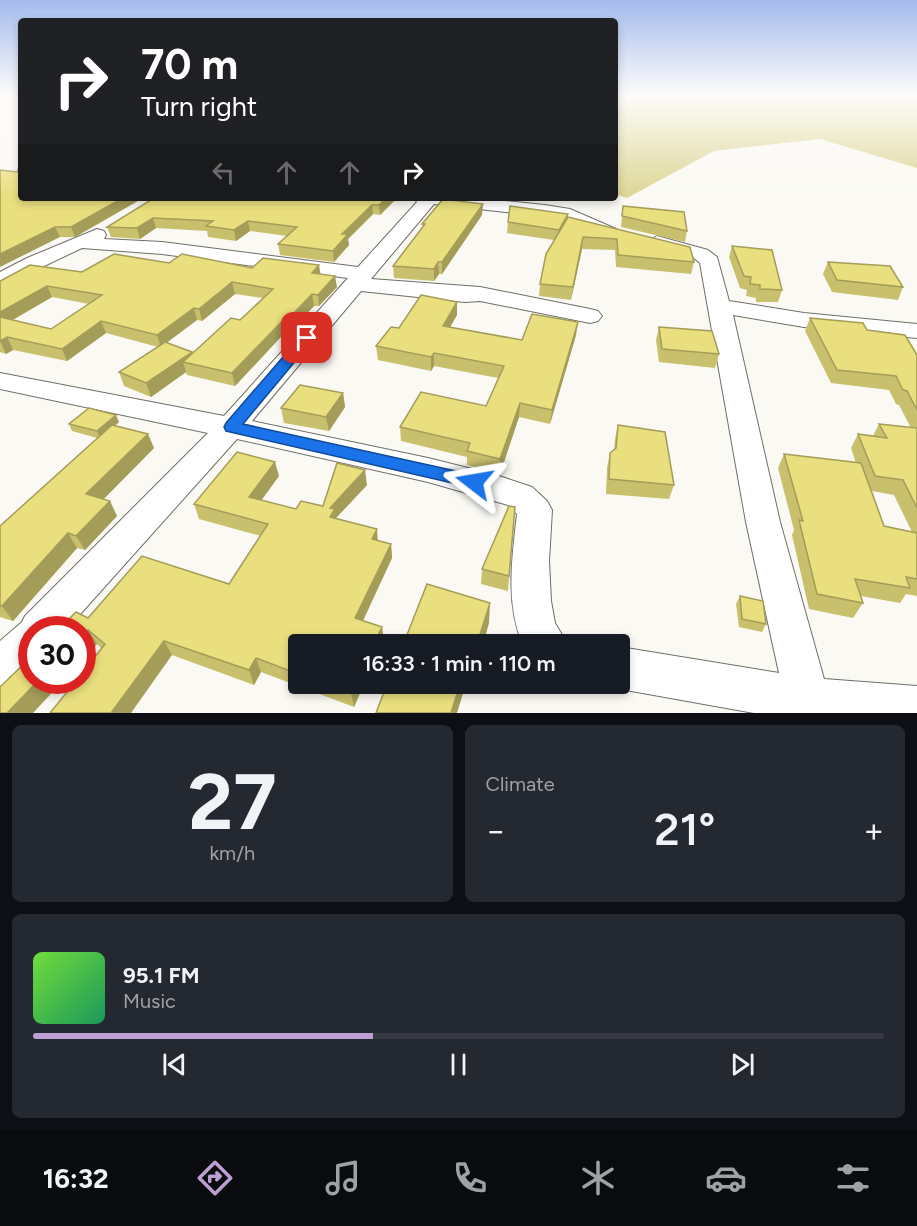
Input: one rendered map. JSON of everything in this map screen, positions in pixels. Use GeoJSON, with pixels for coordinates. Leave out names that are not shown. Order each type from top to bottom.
{"type":"FeatureCollection","features":[{"type":"Feature","properties":{"kind":"street"},"geometry":{"type":"LineString","coordinates":[[52,616],[231,427],[423,201]]}},
{"type":"Feature","properties":{"kind":"street"},"geometry":{"type":"LineString","coordinates":[[445,201],[564,213],[598,229],[636,239],[678,246],[701,254],[710,261],[721,306],[763,522],[807,700]]}},
{"type":"Feature","properties":{"kind":"street"},"geometry":{"type":"LineString","coordinates":[[0,281],[42,259],[83,243],[112,226]]}},
{"type":"Feature","properties":{"kind":"street"},"geometry":{"type":"LineString","coordinates":[[83,243],[152,247],[465,295],[480,294],[590,316]]}},
{"type":"Feature","properties":{"kind":"street"},"geometry":{"type":"LineString","coordinates":[[0,258],[25,263],[42,259]]}},
{"type":"Feature","properties":{"kind":"street"},"geometry":{"type":"LineString","coordinates":[[721,306],[804,320],[917,331]]}},
{"type":"Feature","properties":{"kind":"street"},"geometry":{"type":"LineString","coordinates":[[0,381],[231,427],[428,470],[496,487],[520,496],[535,510],[530,583],[532,614],[542,634]]}},
{"type":"Feature","properties":{"kind":"street"},"geometry":{"type":"LineString","coordinates":[[0,671],[18,652]]}},
{"type":"Feature","properties":{"kind":"street"},"geometry":{"type":"LineString","coordinates":[[630,670],[807,700],[917,710]]}},
{"type":"Feature","properties":{"kind":"shaded area"},"geometry":{"type":"Polygon","coordinates":[[[618,129],[917,129],[917,168],[820,139],[714,151],[627,198],[618,195],[618,129]]]}},
{"type":"Feature","properties":{"kind":"building"},"geometry":{"type":"Polygon","coordinates":[[[18,169],[18,201],[118,201],[71,227],[55,227],[0,254],[0,170],[17,172],[18,169]]]}},
{"type":"Feature","properties":{"kind":"building"},"geometry":{"type":"Polygon","coordinates":[[[149,201],[384,201],[379,205],[372,205],[342,234],[348,234],[333,251],[278,244],[297,227],[248,221],[234,230],[206,226],[213,221],[153,218],[137,228],[107,227],[149,201]]]}},
{"type":"Feature","properties":{"kind":"building"},"geometry":{"type":"Polygon","coordinates":[[[441,201],[483,204],[442,262],[438,262],[434,269],[393,266],[425,224],[422,224],[441,201]]]}},
{"type":"Feature","properties":{"kind":"building"},"geometry":{"type":"Polygon","coordinates":[[[510,206],[568,214],[559,230],[508,222],[510,206]]]}},
{"type":"Feature","properties":{"kind":"building"},"geometry":{"type":"Polygon","coordinates":[[[623,206],[684,212],[687,231],[622,216],[623,206]]]}},
{"type":"Feature","properties":{"kind":"building"},"geometry":{"type":"Polygon","coordinates":[[[568,217],[690,247],[694,262],[618,255],[617,239],[583,237],[573,287],[540,284],[546,254],[568,217]]]}},
{"type":"Feature","properties":{"kind":"building"},"geometry":{"type":"Polygon","coordinates":[[[732,246],[772,250],[782,290],[760,289],[760,285],[750,284],[751,277],[744,276],[732,246]]]}},
{"type":"Feature","properties":{"kind":"building"},"geometry":{"type":"Polygon","coordinates":[[[114,254],[169,263],[182,254],[252,268],[263,258],[319,265],[312,273],[335,276],[318,295],[312,294],[292,315],[289,314],[232,373],[183,362],[231,318],[240,320],[273,289],[232,282],[199,309],[194,308],[157,335],[101,321],[62,349],[7,337],[0,341],[0,317],[51,329],[102,295],[47,286],[0,312],[0,281],[30,265],[82,272],[114,254]]]}},
{"type":"Feature","properties":{"kind":"building"},"geometry":{"type":"Polygon","coordinates":[[[828,262],[890,266],[903,287],[837,280],[828,262]]]}},
{"type":"Feature","properties":{"kind":"building"},"geometry":{"type":"Polygon","coordinates":[[[421,295],[457,302],[443,326],[522,340],[532,314],[578,322],[552,410],[520,403],[500,459],[467,451],[470,443],[400,427],[421,392],[486,406],[504,366],[434,353],[431,357],[376,346],[391,327],[399,328],[421,295]]]}},
{"type":"Feature","properties":{"kind":"building"},"geometry":{"type":"Polygon","coordinates":[[[810,318],[863,323],[867,330],[905,335],[917,355],[917,410],[896,376],[837,370],[810,318]]]}},
{"type":"Feature","properties":{"kind":"building"},"geometry":{"type":"Polygon","coordinates":[[[659,327],[712,331],[719,354],[662,349],[659,327]]]}},
{"type":"Feature","properties":{"kind":"building"},"geometry":{"type":"Polygon","coordinates":[[[165,342],[192,352],[146,383],[119,372],[165,342]]]}},
{"type":"Feature","properties":{"kind":"building"},"geometry":{"type":"Polygon","coordinates":[[[300,385],[343,393],[326,417],[281,408],[300,385]]]}},
{"type":"Feature","properties":{"kind":"building"},"geometry":{"type":"Polygon","coordinates":[[[89,408],[116,415],[97,431],[69,424],[89,408]]]}},
{"type":"Feature","properties":{"kind":"building"},"geometry":{"type":"Polygon","coordinates":[[[879,424],[917,428],[917,508],[903,480],[875,476],[858,434],[887,438],[879,424]]]}},
{"type":"Feature","properties":{"kind":"building"},"geometry":{"type":"Polygon","coordinates":[[[112,425],[148,434],[86,494],[110,501],[76,536],[68,533],[0,606],[0,526],[112,425]]]}},
{"type":"Feature","properties":{"kind":"building"},"geometry":{"type":"Polygon","coordinates":[[[618,425],[665,432],[674,485],[609,479],[610,453],[616,448],[618,425]]]}},
{"type":"Feature","properties":{"kind":"building"},"geometry":{"type":"Polygon","coordinates":[[[237,452],[275,462],[249,497],[296,509],[301,501],[323,506],[337,463],[365,470],[330,508],[335,509],[330,517],[377,529],[372,539],[391,544],[355,618],[382,627],[378,634],[288,634],[288,670],[256,658],[249,670],[164,641],[111,713],[50,713],[65,694],[96,694],[96,655],[105,644],[96,637],[96,616],[90,616],[142,556],[229,584],[268,524],[194,504],[237,452]]]}},
{"type":"Feature","properties":{"kind":"building"},"geometry":{"type":"Polygon","coordinates":[[[784,454],[861,463],[884,526],[917,533],[917,579],[906,577],[910,588],[855,579],[863,603],[817,594],[799,520],[803,521],[784,454]]]}},
{"type":"Feature","properties":{"kind":"building"},"geometry":{"type":"Polygon","coordinates":[[[509,506],[515,507],[509,576],[482,569],[509,506]]]}},
{"type":"Feature","properties":{"kind":"building"},"geometry":{"type":"Polygon","coordinates":[[[427,584],[490,603],[480,634],[407,634],[427,584]]]}},
{"type":"Feature","properties":{"kind":"building"},"geometry":{"type":"Polygon","coordinates":[[[740,596],[763,601],[766,624],[742,619],[740,596]]]}},
{"type":"Feature","properties":{"kind":"building"},"geometry":{"type":"Polygon","coordinates":[[[76,612],[84,616],[72,616],[76,612]]]}},
{"type":"Feature","properties":{"kind":"building"},"geometry":{"type":"Polygon","coordinates":[[[18,670],[18,694],[25,694],[7,713],[0,713],[0,687],[18,670]]]}},
{"type":"Feature","properties":{"kind":"building"},"geometry":{"type":"Polygon","coordinates":[[[383,694],[457,694],[451,713],[376,713],[383,694]]]}},
{"type":"Feature","properties":{"kind":"route"},"geometry":{"type":"LineString","coordinates":[[307,338],[231,427],[474,482]]}}]}
